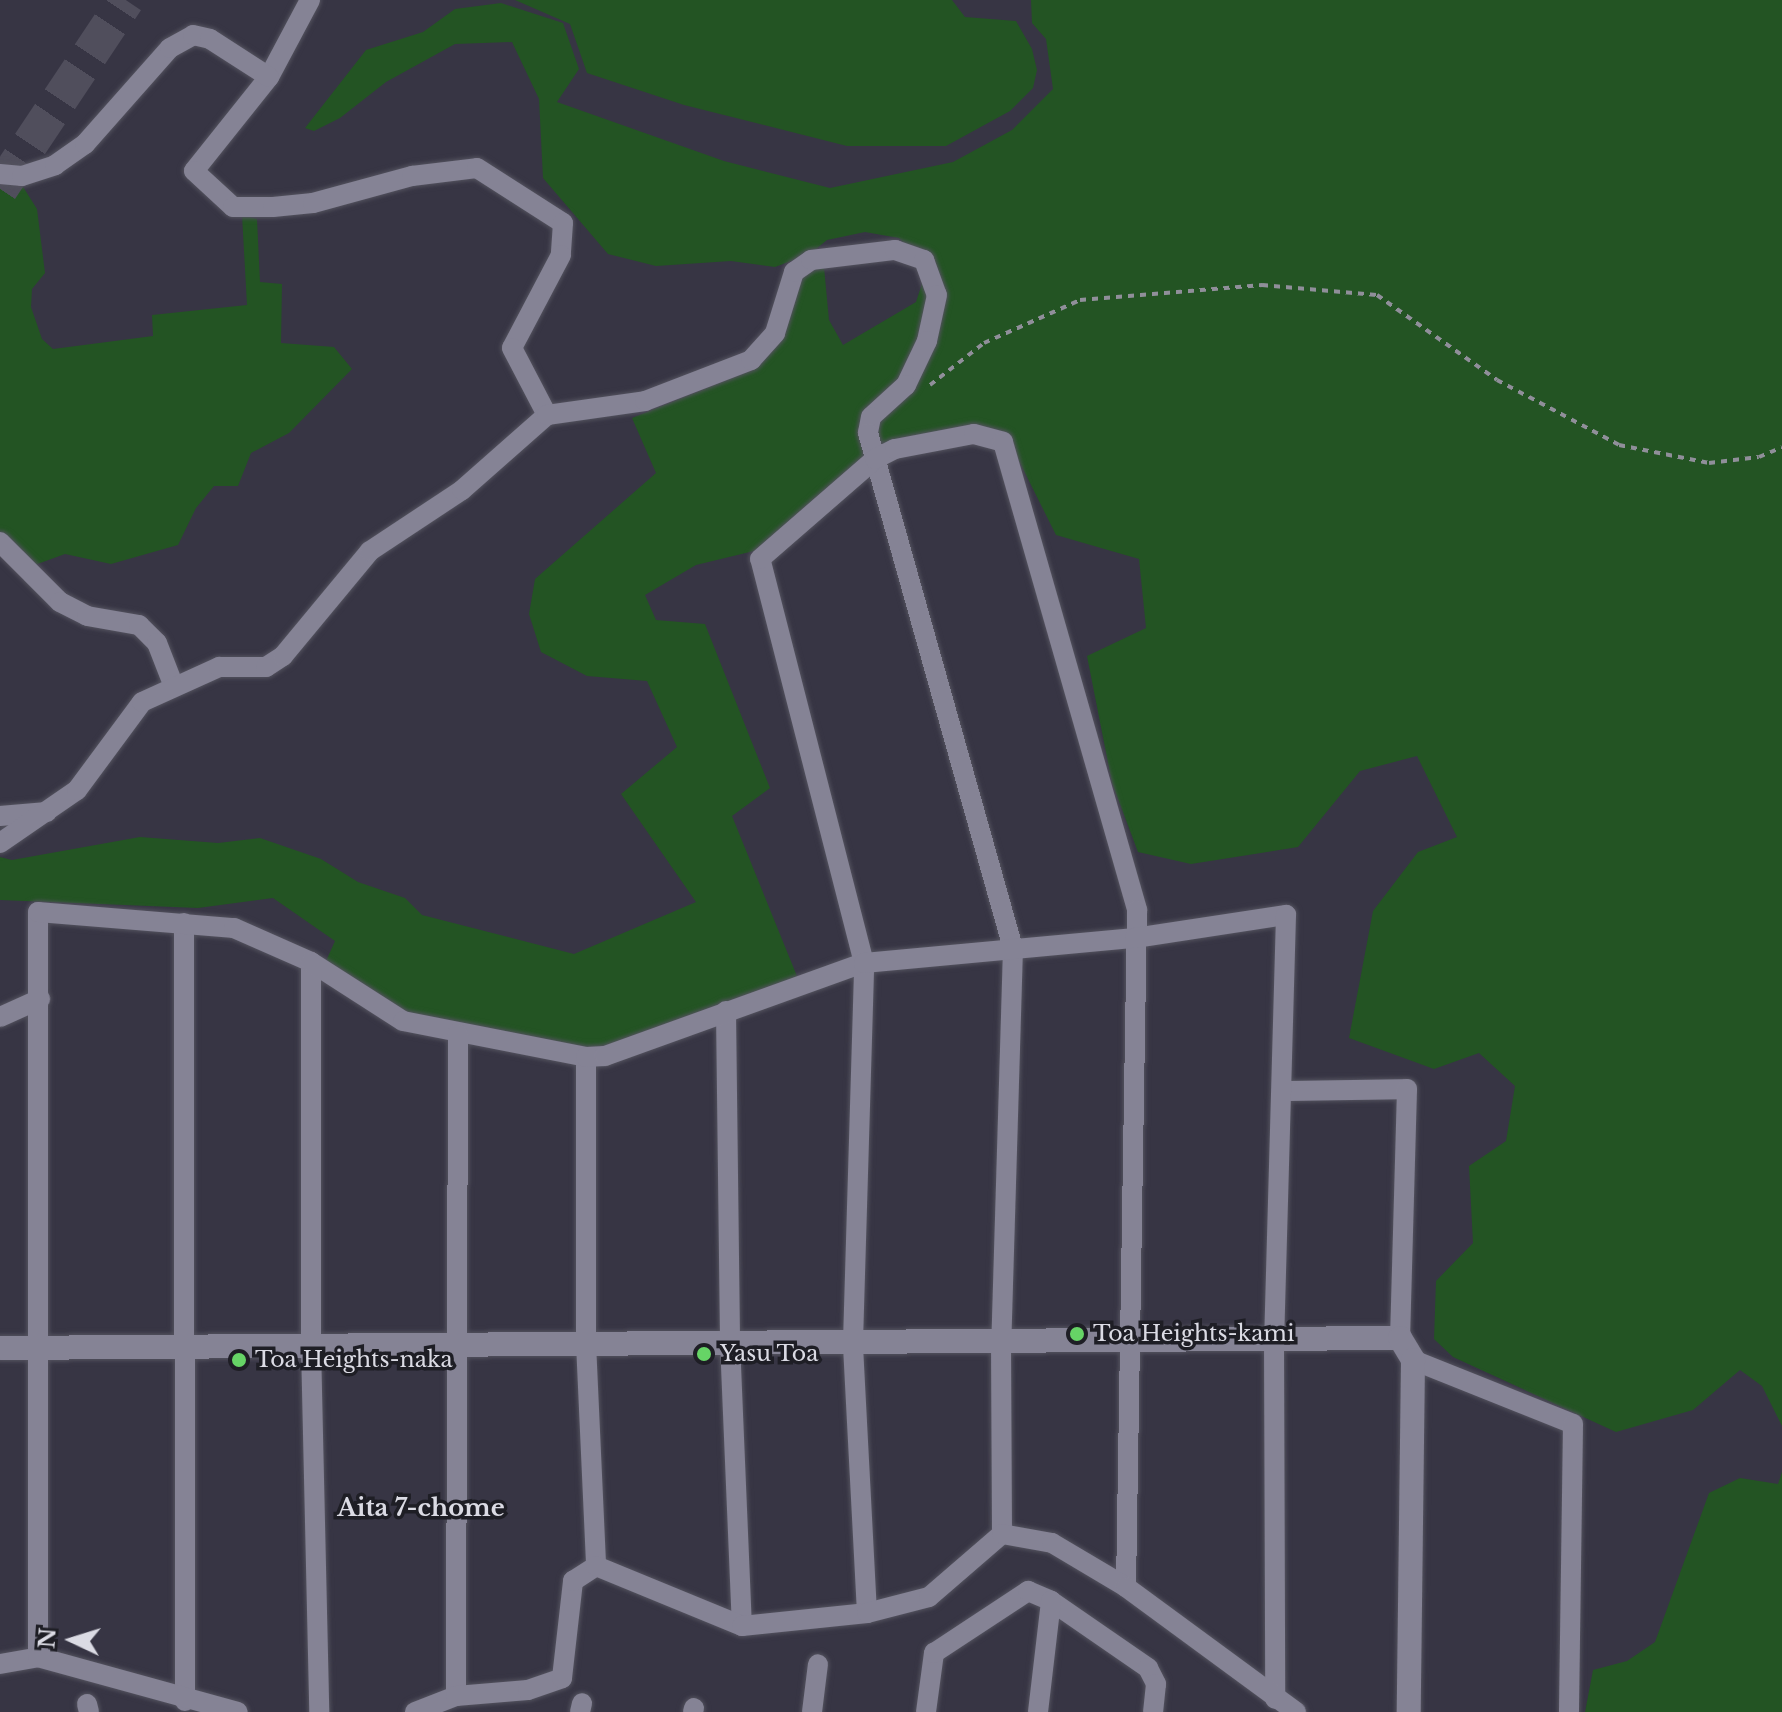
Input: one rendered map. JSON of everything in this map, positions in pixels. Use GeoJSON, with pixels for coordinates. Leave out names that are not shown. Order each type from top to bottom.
{"type":"FeatureCollection","features":[{"type":"Feature","properties":{"kind":"street"},"geometry":{"type":"LineString","coordinates":[[310,0],[269,77],[194,171],[233,207],[313,203],[412,176],[477,168],[563,223],[561,255],[512,348],[547,415]]}},
{"type":"Feature","properties":{"kind":"street"},"geometry":{"type":"LineString","coordinates":[[0,174],[22,176],[75,151],[170,48],[193,35],[210,39],[269,77]]}},
{"type":"Feature","properties":{"kind":"street"},"geometry":{"type":"LineString","coordinates":[[0,843],[77,790],[127,717],[173,684],[219,667],[266,667],[283,656],[370,551],[462,490],[547,415],[645,401],[751,360],[775,333],[794,272],[811,260],[895,250],[924,260],[937,295],[936,313],[906,385],[871,417],[869,447],[875,459],[1013,948],[1001,1342],[1002,1534],[929,1597],[867,1613],[742,1626],[596,1566]]}},
{"type":"Feature","properties":{"kind":"street"},"geometry":{"type":"LineString","coordinates":[[867,1613],[853,1342],[864,963],[760,559],[875,459],[895,449],[974,434],[1003,442],[1137,910],[1127,1340],[1126,1587]]}},
{"type":"Feature","properties":{"kind":"street"},"geometry":{"type":"LineString","coordinates":[[0,542],[60,602],[87,616],[139,625],[157,643],[173,684]]}},
{"type":"Feature","properties":{"kind":"street"},"geometry":{"type":"LineString","coordinates":[[0,816],[33,809],[48,812]]}},
{"type":"Feature","properties":{"kind":"street"},"geometry":{"type":"LineString","coordinates":[[38,1657],[38,912],[234,928],[311,962],[403,1021],[586,1057],[605,1056],[864,963],[1135,938],[1286,915],[1274,1340],[1275,1699]]}},
{"type":"Feature","properties":{"kind":"street"},"geometry":{"type":"LineString","coordinates":[[184,923],[185,1701]]}},
{"type":"Feature","properties":{"kind":"street"},"geometry":{"type":"LineString","coordinates":[[311,962],[311,1346],[319,1712]]}},
{"type":"Feature","properties":{"kind":"street"},"geometry":{"type":"LineString","coordinates":[[0,1017],[40,999]]}},
{"type":"Feature","properties":{"kind":"street"},"geometry":{"type":"LineString","coordinates":[[726,1011],[730,1342],[742,1626]]}},
{"type":"Feature","properties":{"kind":"street"},"geometry":{"type":"LineString","coordinates":[[456,1696],[458,1034]]}},
{"type":"Feature","properties":{"kind":"street"},"geometry":{"type":"LineString","coordinates":[[586,1057],[586,1343],[596,1566]]}},
{"type":"Feature","properties":{"kind":"street"},"geometry":{"type":"LineString","coordinates":[[1282,1091],[1407,1089],[1400,1338],[1413,1360],[1409,1712]]}},
{"type":"Feature","properties":{"kind":"street"},"geometry":{"type":"LineString","coordinates":[[0,1348],[1400,1338]]}},
{"type":"Feature","properties":{"kind":"street"},"geometry":{"type":"LineString","coordinates":[[1413,1360],[1573,1424],[1569,1712]]}},
{"type":"Feature","properties":{"kind":"street"},"geometry":{"type":"LineString","coordinates":[[1002,1534],[1052,1543],[1126,1587],[1296,1712]]}},
{"type":"Feature","properties":{"kind":"street"},"geometry":{"type":"LineString","coordinates":[[415,1712],[456,1696],[528,1690],[562,1678],[573,1581],[596,1566]]}},
{"type":"Feature","properties":{"kind":"street"},"geometry":{"type":"LineString","coordinates":[[926,1712],[934,1653],[1028,1591],[1051,1601],[1148,1668],[1156,1684],[1153,1712]]}},
{"type":"Feature","properties":{"kind":"street"},"geometry":{"type":"LineString","coordinates":[[1038,1712],[1051,1601]]}},
{"type":"Feature","properties":{"kind":"street"},"geometry":{"type":"LineString","coordinates":[[0,1664],[38,1657],[185,1701],[238,1712]]}},
{"type":"Feature","properties":{"kind":"street"},"geometry":{"type":"LineString","coordinates":[[812,1712],[818,1664]]}},
{"type":"Feature","properties":{"kind":"path"},"geometry":{"type":"LineString","coordinates":[[926,388],[984,343],[1080,300],[1262,285],[1377,295],[1497,380],[1619,445],[1709,463],[1759,457],[1782,447]]}},
{"type":"Feature","properties":{"kind":"green space"},"geometry":{"type":"Polygon","coordinates":[[[515,0],[952,0],[965,17],[1016,21],[1032,49],[1037,70],[1033,88],[1010,111],[946,146],[847,146],[684,105],[587,73],[570,24],[515,0]]]}},
{"type":"Feature","properties":{"kind":"green space"},"geometry":{"type":"Polygon","coordinates":[[[1031,0],[1782,0],[1782,1426],[1762,1386],[1740,1370],[1693,1410],[1616,1432],[1453,1357],[1434,1339],[1436,1281],[1473,1243],[1469,1166],[1506,1141],[1515,1086],[1479,1053],[1434,1069],[1349,1038],[1373,911],[1418,852],[1457,837],[1417,756],[1360,771],[1298,847],[1191,864],[1138,852],[1112,783],[1087,656],[1146,628],[1139,559],[1056,535],[1007,437],[857,465],[754,551],[696,565],[645,595],[656,620],[705,624],[770,788],[732,816],[801,986],[586,1057],[403,1021],[326,961],[335,941],[273,898],[198,908],[0,900],[0,857],[12,860],[140,837],[218,843],[260,838],[321,859],[358,882],[405,898],[422,915],[574,954],[696,902],[621,794],[677,747],[647,681],[587,676],[541,652],[529,614],[535,579],[656,473],[632,418],[754,369],[804,272],[824,267],[829,320],[843,345],[916,302],[927,268],[899,238],[865,232],[827,240],[810,254],[775,267],[731,261],[656,266],[608,254],[543,178],[539,99],[512,42],[455,44],[386,82],[340,118],[314,131],[305,128],[366,50],[423,32],[455,9],[501,3],[563,23],[579,69],[557,102],[724,161],[830,188],[953,162],[1012,130],[1053,89],[1046,39],[1032,23],[1031,0]]]}},
{"type":"Feature","properties":{"kind":"green space"},"geometry":{"type":"Polygon","coordinates":[[[0,182],[20,182],[37,209],[45,273],[32,289],[31,307],[42,339],[53,349],[153,336],[152,315],[247,305],[242,215],[257,219],[260,282],[282,284],[281,343],[334,347],[352,369],[289,433],[251,453],[238,486],[214,486],[196,508],[178,545],[111,564],[65,554],[32,566],[0,532],[0,182]]]}},
{"type":"Feature","properties":{"kind":"green space"},"geometry":{"type":"Polygon","coordinates":[[[1782,1472],[1782,1712],[1585,1712],[1593,1670],[1627,1661],[1655,1642],[1709,1493],[1740,1478],[1778,1484],[1782,1472]]]}},
{"type":"Feature","properties":{"kind":"tunnel"},"geometry":{"type":"LineString","coordinates":[[0,189],[126,0]]}},
{"type":"Feature","properties":{"kind":"place","name":"Toa Heights-kami"},"geometry":{"type":"Point","coordinates":[1077,1334]}},
{"type":"Feature","properties":{"kind":"place","name":"Yasu Toa"},"geometry":{"type":"Point","coordinates":[704,1354]}},
{"type":"Feature","properties":{"kind":"place","name":"Toa Heights-naka"},"geometry":{"type":"Point","coordinates":[239,1360]}},
{"type":"Feature","properties":{"kind":"district","name":"Aita 7-chome"},"geometry":{"type":"Point","coordinates":[421,1508]}}]}
